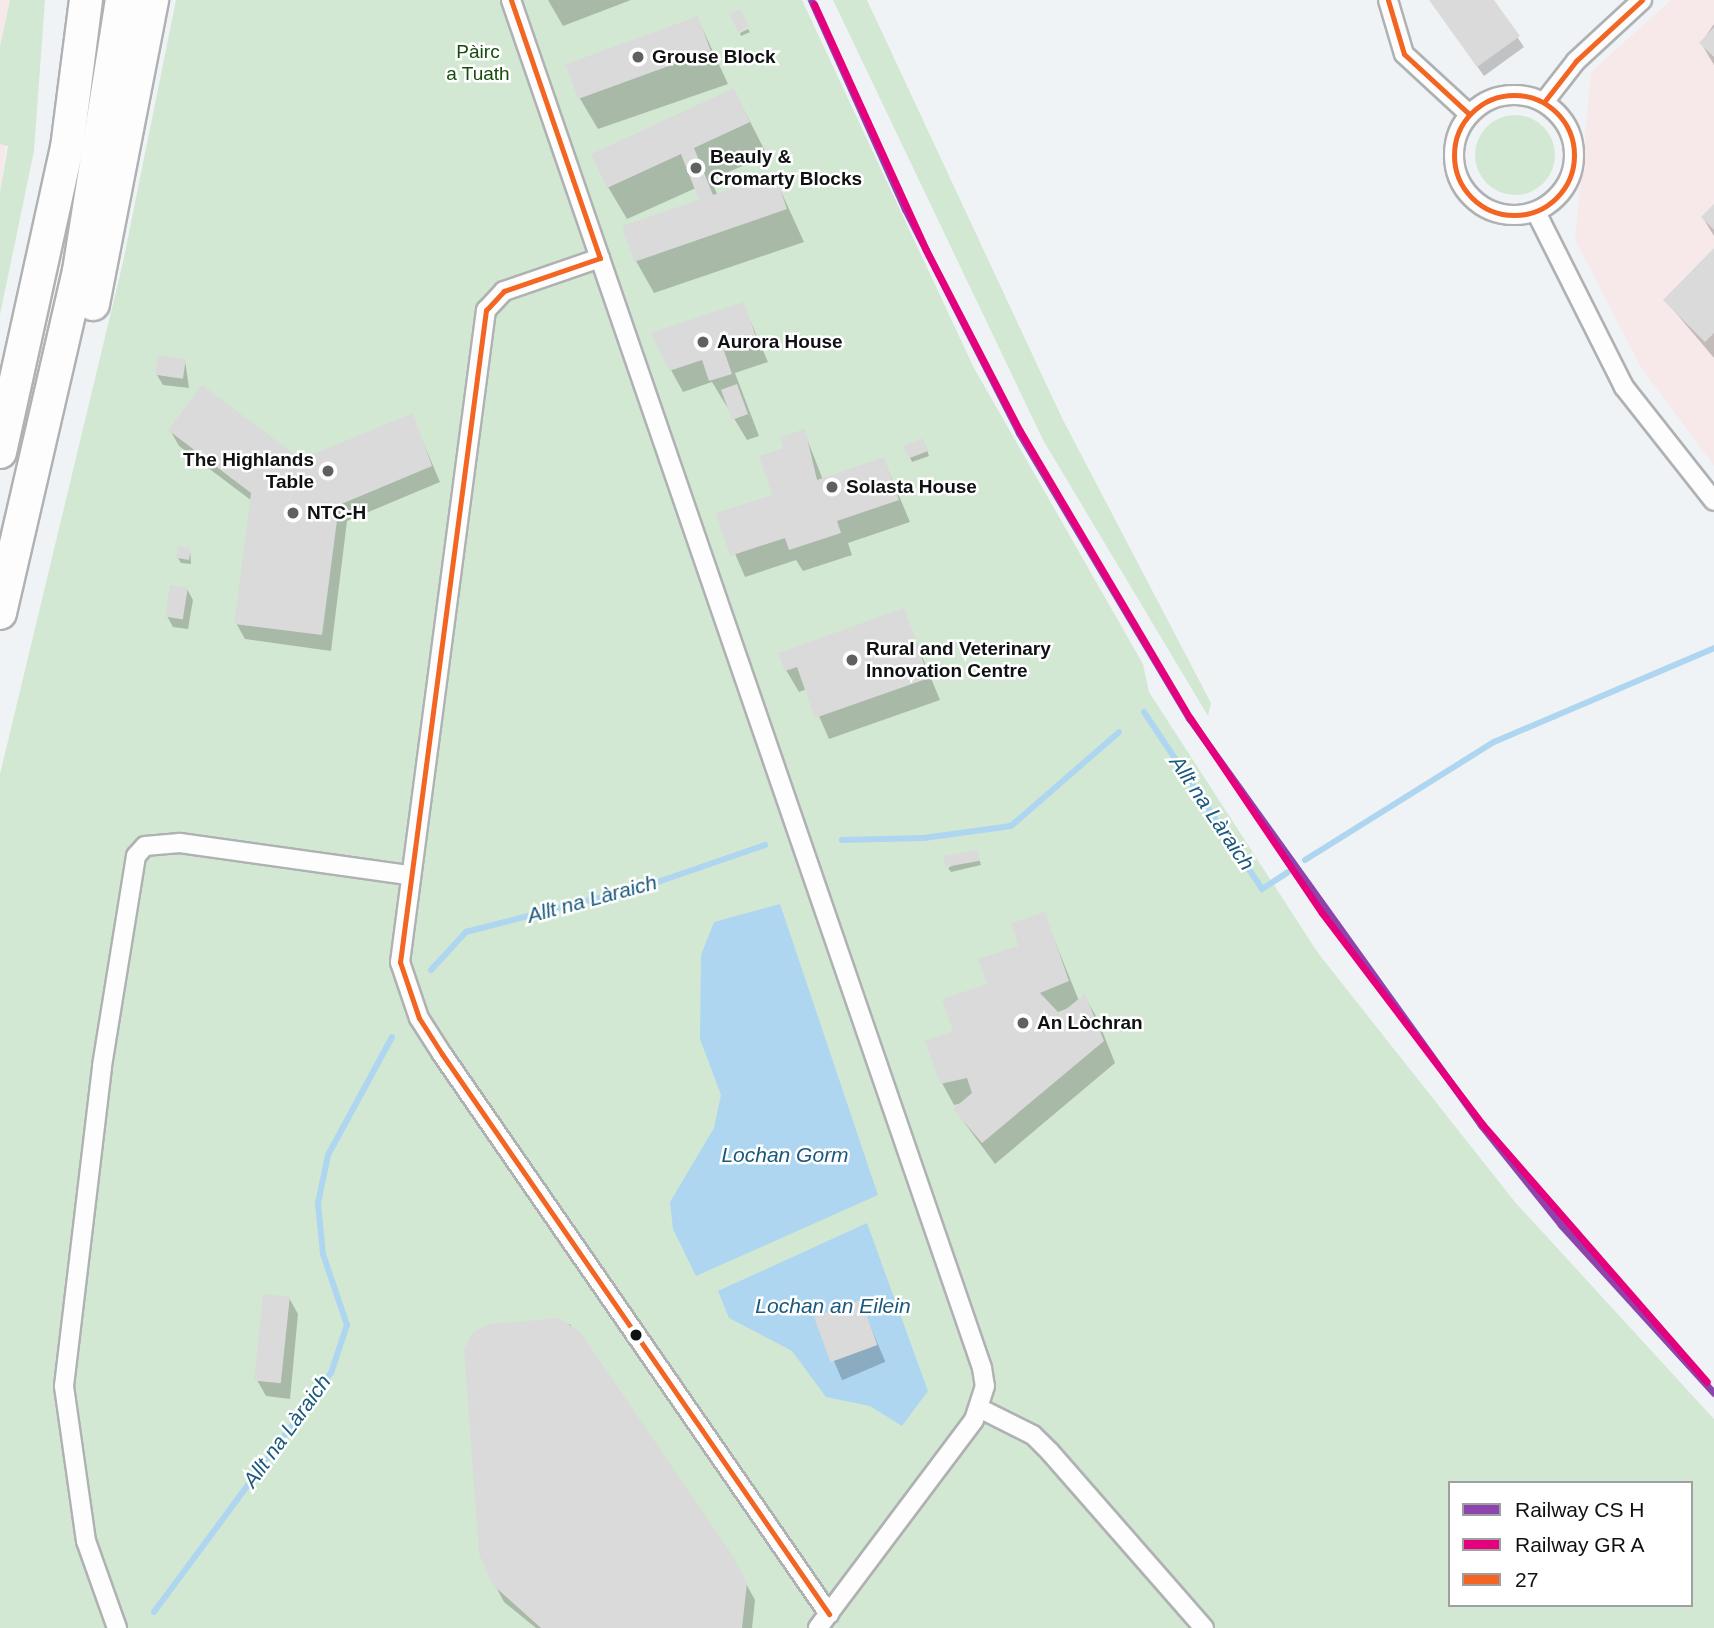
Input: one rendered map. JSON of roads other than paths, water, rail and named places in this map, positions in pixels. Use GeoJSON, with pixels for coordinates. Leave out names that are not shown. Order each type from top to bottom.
{"type":"FeatureCollection","features":[{"type":"Feature","properties":{"kind":"highway"},"geometry":{"type":"LineString","coordinates":[[65,0],[67,148]]}},
{"type":"Feature","properties":{"kind":"highway"},"geometry":{"type":"LineString","coordinates":[[0,452],[67,148],[86,0]]}},
{"type":"Feature","properties":{"kind":"highway"},"geometry":{"type":"LineString","coordinates":[[0,613],[97,181],[122,0]]}},
{"type":"Feature","properties":{"kind":"highway"},"geometry":{"type":"LineString","coordinates":[[30,479],[74,385],[152,0]]}},
{"type":"Feature","properties":{"kind":"street"},"geometry":{"type":"LineString","coordinates":[[511,0],[600,258],[980,1360],[985,1386],[979,1408],[823,1621],[419,1018],[400,962],[408,875],[486,310],[504,292],[600,258]]}},
{"type":"Feature","properties":{"kind":"street"},"geometry":{"type":"LineString","coordinates":[[1388,0],[1404,54],[1469,114]]}},
{"type":"Feature","properties":{"kind":"street"},"geometry":{"type":"LineString","coordinates":[[1544,102],[1576,61],[1642,0]]}},
{"type":"Feature","properties":{"kind":"street"},"geometry":{"type":"LineString","coordinates":[[1496,97],[1544,102],[1572,134],[1575,163],[1555,201],[1535,212],[1497,213],[1465,191],[1454,152],[1469,114],[1496,97]]}},
{"type":"Feature","properties":{"kind":"street"},"geometry":{"type":"LineString","coordinates":[[1535,212],[1624,387],[1714,501]]}},
{"type":"Feature","properties":{"kind":"street"},"geometry":{"type":"LineString","coordinates":[[117,1628],[86,1541],[64,1386],[102,1066],[136,856],[145,846],[180,843],[408,875]]}},
{"type":"Feature","properties":{"kind":"street"},"geometry":{"type":"LineString","coordinates":[[979,1408],[1033,1435],[1204,1628]]}},
{"type":"Feature","properties":{"kind":"water","name":"Lochan Gorm"},"geometry":{"type":"Polygon","coordinates":[[[780,904],[878,1195],[696,1276],[673,1229],[670,1202],[714,1128],[721,1095],[700,1039],[701,955],[714,922],[780,904]]]}},
{"type":"Feature","properties":{"kind":"water","name":"Lochan an Eilein"},"geometry":{"type":"Polygon","coordinates":[[[867,1223],[928,1391],[902,1426],[870,1406],[826,1397],[792,1351],[729,1318],[718,1291],[867,1223]]]}},
{"type":"Feature","properties":{"kind":"waterway"},"geometry":{"type":"LineString","coordinates":[[1305,860],[1494,742],[1714,648]]}},
{"type":"Feature","properties":{"kind":"waterway","name":"Allt na Làraich"},"geometry":{"type":"LineString","coordinates":[[1144,712],[1262,889],[1288,872]]}},
{"type":"Feature","properties":{"kind":"waterway","name":"Allt na Làraich"},"geometry":{"type":"LineString","coordinates":[[842,840],[924,838],[1011,826],[1119,732]]}},
{"type":"Feature","properties":{"kind":"waterway","name":"Allt na Làraich"},"geometry":{"type":"LineString","coordinates":[[431,970],[466,932],[649,885],[765,845]]}},
{"type":"Feature","properties":{"kind":"waterway","name":"Allt na Làraich"},"geometry":{"type":"LineString","coordinates":[[154,1612],[331,1373],[347,1325],[323,1254],[318,1203],[328,1155],[392,1037]]}},
{"type":"Feature","properties":{"kind":"place","name":"Grouse Block"},"geometry":{"type":"Point","coordinates":[638,57]}},
{"type":"Feature","properties":{"kind":"place","name":"Beauly & Cromarty Blocks"},"geometry":{"type":"Point","coordinates":[696,168]}},
{"type":"Feature","properties":{"kind":"place","name":"Aurora House"},"geometry":{"type":"Point","coordinates":[703,342]}},
{"type":"Feature","properties":{"kind":"place","name":"The Highlands Table"},"geometry":{"type":"Point","coordinates":[328,471]}},
{"type":"Feature","properties":{"kind":"place","name":"Solasta House"},"geometry":{"type":"Point","coordinates":[832,487]}},
{"type":"Feature","properties":{"kind":"place","name":"NTC-H"},"geometry":{"type":"Point","coordinates":[293,513]}},
{"type":"Feature","properties":{"kind":"place","name":"Rural and Veterinary Innovation Centre"},"geometry":{"type":"Point","coordinates":[852,660]}},
{"type":"Feature","properties":{"kind":"place","name":"An Lòchran"},"geometry":{"type":"Point","coordinates":[1023,1023]}},
{"type":"Feature","properties":{"kind":"park label","name":"Pàirc a Tuath"},"geometry":{"type":"Point","coordinates":[478,63]}}]}
